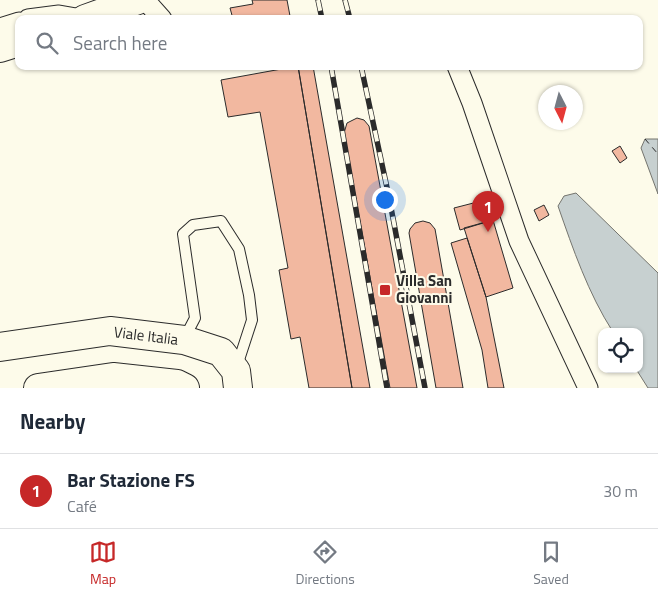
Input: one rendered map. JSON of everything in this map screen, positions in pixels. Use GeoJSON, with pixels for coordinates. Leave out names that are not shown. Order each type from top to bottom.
{"type":"FeatureCollection","features":[{"type":"Feature","properties":{"kind":"main road"},"geometry":{"type":"LineString","coordinates":[[96,15],[138,1]]}},
{"type":"Feature","properties":{"kind":"main road"},"geometry":{"type":"LineString","coordinates":[[0,48],[15,43]]}},
{"type":"Feature","properties":{"kind":"main road","name":"Viale Italia"},"geometry":{"type":"LineString","coordinates":[[0,347],[110,331],[184,340],[221,352],[237,379]]}},
{"type":"Feature","properties":{"kind":"main road"},"geometry":{"type":"LineString","coordinates":[[38,388],[113,377],[177,384],[185,388]]}},
{"type":"Feature","properties":{"kind":"street"},"geometry":{"type":"LineString","coordinates":[[138,1],[157,15]]}},
{"type":"Feature","properties":{"kind":"street"},"geometry":{"type":"LineString","coordinates":[[0,28],[15,23]]}},
{"type":"Feature","properties":{"kind":"street"},"geometry":{"type":"LineString","coordinates":[[459,70],[472,103],[519,241],[588,388]]}},
{"type":"Feature","properties":{"kind":"lane"},"geometry":{"type":"LineString","coordinates":[[184,340],[195,318],[183,234],[193,226],[221,222],[239,248],[252,320],[237,379]]}},
{"type":"Feature","properties":{"kind":"shaded area"},"geometry":{"type":"Polygon","coordinates":[[[645,139],[658,139],[658,194],[641,148],[645,139]]]}},
{"type":"Feature","properties":{"kind":"shaded area"},"geometry":{"type":"Polygon","coordinates":[[[576,193],[658,273],[658,388],[648,388],[639,373],[643,373],[643,328],[611,328],[596,302],[569,238],[558,206],[564,196],[576,193]]]}},
{"type":"Feature","properties":{"kind":"building"},"geometry":{"type":"Polygon","coordinates":[[[252,0],[287,0],[290,15],[232,15],[230,8],[253,4],[252,0]]]}},
{"type":"Feature","properties":{"kind":"building"},"geometry":{"type":"Polygon","coordinates":[[[276,70],[299,70],[352,388],[309,388],[300,337],[291,339],[279,270],[288,268],[260,112],[228,117],[221,80],[276,70]]]}},
{"type":"Feature","properties":{"kind":"building"},"geometry":{"type":"Polygon","coordinates":[[[299,70],[314,70],[370,388],[352,388],[299,70]]]}},
{"type":"Feature","properties":{"kind":"building"},"geometry":{"type":"Polygon","coordinates":[[[357,118],[364,120],[369,126],[417,388],[390,388],[344,133],[347,123],[357,118]]]}},
{"type":"Feature","properties":{"kind":"building"},"geometry":{"type":"Polygon","coordinates":[[[620,146],[627,158],[620,163],[612,151],[620,146]]]}},
{"type":"Feature","properties":{"kind":"building"},"geometry":{"type":"Polygon","coordinates":[[[489,199],[493,220],[460,230],[454,208],[489,199]]]}},
{"type":"Feature","properties":{"kind":"building"},"geometry":{"type":"Polygon","coordinates":[[[544,205],[549,215],[539,221],[534,210],[544,205]]]}},
{"type":"Feature","properties":{"kind":"building"},"geometry":{"type":"Polygon","coordinates":[[[493,220],[513,288],[486,297],[464,228],[493,220]]]}},
{"type":"Feature","properties":{"kind":"building"},"geometry":{"type":"Polygon","coordinates":[[[423,221],[430,223],[435,229],[463,388],[436,388],[409,233],[415,223],[423,221]]]}},
{"type":"Feature","properties":{"kind":"building"},"geometry":{"type":"Polygon","coordinates":[[[467,238],[486,297],[504,388],[488,388],[482,350],[451,243],[467,238]]]}},
{"type":"Feature","properties":{"kind":"ferry route"},"geometry":{"type":"LineString","coordinates":[[645,139],[658,154]]}},
{"type":"Feature","properties":{"kind":"railway"},"geometry":{"type":"LineString","coordinates":[[318,0],[321,15]]}},
{"type":"Feature","properties":{"kind":"railway"},"geometry":{"type":"LineString","coordinates":[[345,0],[349,15]]}},
{"type":"Feature","properties":{"kind":"railway"},"geometry":{"type":"LineString","coordinates":[[332,70],[387,388]]}},
{"type":"Feature","properties":{"kind":"railway"},"geometry":{"type":"LineString","coordinates":[[362,70],[389,197],[425,388]]}},
{"type":"Feature","properties":{"kind":"place","name":"Bar Stazione FS"},"geometry":{"type":"Point","coordinates":[488,232]}},
{"type":"Feature","properties":{"kind":"place","name":"Villa San Giovanni"},"geometry":{"type":"Point","coordinates":[385,290]}}]}
